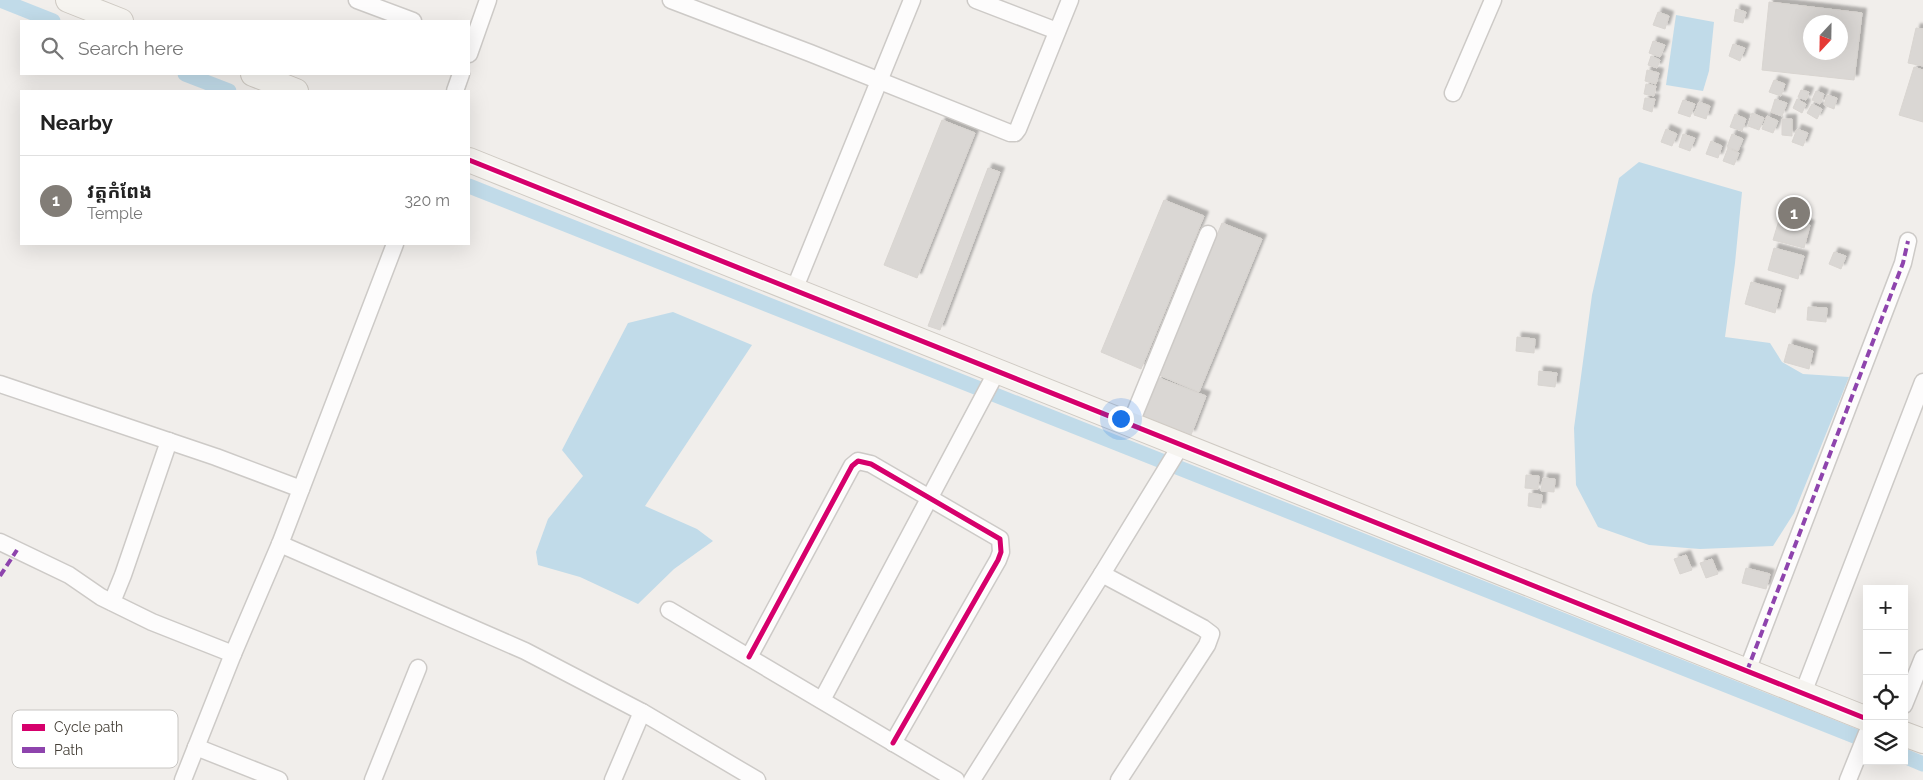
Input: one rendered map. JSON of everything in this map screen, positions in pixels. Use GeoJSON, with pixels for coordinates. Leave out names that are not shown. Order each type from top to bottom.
{"type":"FeatureCollection","features":[{"type":"Feature","properties":{"kind":"street"},"geometry":{"type":"LineString","coordinates":[[68,0],[118,20]]}},
{"type":"Feature","properties":{"kind":"street"},"geometry":{"type":"LineString","coordinates":[[356,0],[410,20]]}},
{"type":"Feature","properties":{"kind":"street"},"geometry":{"type":"LineString","coordinates":[[470,47],[488,0]]}},
{"type":"Feature","properties":{"kind":"street"},"geometry":{"type":"LineString","coordinates":[[670,0],[880,80],[1010,133],[1015,133],[1070,0]]}},
{"type":"Feature","properties":{"kind":"street"},"geometry":{"type":"LineString","coordinates":[[794,290],[912,0]]}},
{"type":"Feature","properties":{"kind":"street"},"geometry":{"type":"LineString","coordinates":[[976,0],[1057,31]]}},
{"type":"Feature","properties":{"kind":"street"},"geometry":{"type":"LineString","coordinates":[[1453,93],[1493,0]]}},
{"type":"Feature","properties":{"kind":"street"},"geometry":{"type":"LineString","coordinates":[[256,75],[293,90]]}},
{"type":"Feature","properties":{"kind":"street"},"geometry":{"type":"LineString","coordinates":[[454,90],[461,75]]}},
{"type":"Feature","properties":{"kind":"street"},"geometry":{"type":"LineString","coordinates":[[470,160],[794,290],[994,376],[1130,425],[1174,457],[1747,671],[1863,717]]}},
{"type":"Feature","properties":{"kind":"street"},"geometry":{"type":"LineString","coordinates":[[1130,425],[1208,234]]}},
{"type":"Feature","properties":{"kind":"street"},"geometry":{"type":"LineString","coordinates":[[1747,671],[1903,264],[1908,241]]}},
{"type":"Feature","properties":{"kind":"street"},"geometry":{"type":"LineString","coordinates":[[183,780],[233,654],[280,544],[395,245]]}},
{"type":"Feature","properties":{"kind":"street"},"geometry":{"type":"LineString","coordinates":[[822,700],[994,376]]}},
{"type":"Feature","properties":{"kind":"street"},"geometry":{"type":"LineString","coordinates":[[1803,693],[1923,382]]}},
{"type":"Feature","properties":{"kind":"street"},"geometry":{"type":"LineString","coordinates":[[0,384],[169,441],[301,489]]}},
{"type":"Feature","properties":{"kind":"street"},"geometry":{"type":"LineString","coordinates":[[112,602],[124,575],[169,441]]}},
{"type":"Feature","properties":{"kind":"street"},"geometry":{"type":"LineString","coordinates":[[972,780],[1174,457]]}},
{"type":"Feature","properties":{"kind":"street"},"geometry":{"type":"LineString","coordinates":[[749,657],[852,466],[858,461],[871,464],[1000,539],[1001,552],[893,743]]}},
{"type":"Feature","properties":{"kind":"street"},"geometry":{"type":"LineString","coordinates":[[0,542],[69,575],[100,597],[152,622],[233,654]]}},
{"type":"Feature","properties":{"kind":"street"},"geometry":{"type":"LineString","coordinates":[[280,544],[525,651],[642,712],[757,780]]}},
{"type":"Feature","properties":{"kind":"street"},"geometry":{"type":"LineString","coordinates":[[1102,574],[1211,634],[1207,645],[1119,780]]}},
{"type":"Feature","properties":{"kind":"street"},"geometry":{"type":"LineString","coordinates":[[669,610],[956,780]]}},
{"type":"Feature","properties":{"kind":"street"},"geometry":{"type":"LineString","coordinates":[[1908,695],[1923,658]]}},
{"type":"Feature","properties":{"kind":"street"},"geometry":{"type":"LineString","coordinates":[[373,780],[418,668]]}},
{"type":"Feature","properties":{"kind":"street"},"geometry":{"type":"LineString","coordinates":[[613,780],[642,712]]}},
{"type":"Feature","properties":{"kind":"street"},"geometry":{"type":"LineString","coordinates":[[1908,735],[1923,741]]}},
{"type":"Feature","properties":{"kind":"street"},"geometry":{"type":"LineString","coordinates":[[1848,780],[1863,743]]}},
{"type":"Feature","properties":{"kind":"street"},"geometry":{"type":"LineString","coordinates":[[196,747],[279,780]]}},
{"type":"Feature","properties":{"kind":"water"},"geometry":{"type":"Polygon","coordinates":[[[1676,15],[1714,22],[1709,71],[1703,91],[1666,85],[1676,15]]]}},
{"type":"Feature","properties":{"kind":"water"},"geometry":{"type":"Polygon","coordinates":[[[1639,162],[1742,192],[1725,337],[1770,343],[1782,362],[1803,374],[1849,377],[1794,513],[1773,546],[1700,549],[1649,545],[1598,527],[1576,485],[1574,428],[1592,295],[1619,178],[1639,162]]]}},
{"type":"Feature","properties":{"kind":"water"},"geometry":{"type":"Polygon","coordinates":[[[673,312],[752,345],[645,506],[697,529],[713,541],[674,569],[638,604],[580,577],[538,565],[536,552],[548,519],[583,476],[562,450],[628,323],[673,312]]]}},
{"type":"Feature","properties":{"kind":"building"},"geometry":{"type":"Polygon","coordinates":[[[1769,2],[1862,13],[1854,80],[1762,70],[1769,2]]]}},
{"type":"Feature","properties":{"kind":"building"},"geometry":{"type":"Polygon","coordinates":[[[1736,9],[1746,12],[1743,23],[1734,21],[1736,9]]]}},
{"type":"Feature","properties":{"kind":"building"},"geometry":{"type":"Polygon","coordinates":[[[1658,12],[1669,16],[1665,29],[1653,25],[1658,12]]]}},
{"type":"Feature","properties":{"kind":"building"},"geometry":{"type":"Polygon","coordinates":[[[1916,28],[1923,29],[1923,66],[1908,63],[1916,28]]]}},
{"type":"Feature","properties":{"kind":"building"},"geometry":{"type":"Polygon","coordinates":[[[1653,41],[1665,45],[1660,57],[1649,53],[1653,41]]]}},
{"type":"Feature","properties":{"kind":"building"},"geometry":{"type":"Polygon","coordinates":[[[1733,44],[1745,48],[1740,61],[1729,56],[1733,44]]]}},
{"type":"Feature","properties":{"kind":"building"},"geometry":{"type":"Polygon","coordinates":[[[1651,56],[1660,60],[1657,68],[1648,65],[1651,56]]]}},
{"type":"Feature","properties":{"kind":"building"},"geometry":{"type":"Polygon","coordinates":[[[1914,67],[1923,70],[1923,122],[1899,115],[1914,67]]]}},
{"type":"Feature","properties":{"kind":"building"},"geometry":{"type":"Polygon","coordinates":[[[1647,70],[1659,73],[1656,84],[1645,81],[1647,70]]]}},
{"type":"Feature","properties":{"kind":"building"},"geometry":{"type":"Polygon","coordinates":[[[1774,80],[1785,84],[1781,96],[1769,92],[1774,80]]]}},
{"type":"Feature","properties":{"kind":"building"},"geometry":{"type":"Polygon","coordinates":[[[1646,84],[1656,86],[1654,96],[1644,94],[1646,84]]]}},
{"type":"Feature","properties":{"kind":"building"},"geometry":{"type":"Polygon","coordinates":[[[1801,90],[1809,92],[1806,100],[1798,97],[1801,90]]]}},
{"type":"Feature","properties":{"kind":"building"},"geometry":{"type":"Polygon","coordinates":[[[1816,91],[1824,94],[1820,104],[1812,100],[1816,91]]]}},
{"type":"Feature","properties":{"kind":"building"},"geometry":{"type":"Polygon","coordinates":[[[1827,95],[1837,98],[1834,109],[1824,105],[1827,95]]]}},
{"type":"Feature","properties":{"kind":"building"},"geometry":{"type":"Polygon","coordinates":[[[1645,98],[1655,99],[1652,112],[1643,109],[1645,98]]]}},
{"type":"Feature","properties":{"kind":"building"},"geometry":{"type":"Polygon","coordinates":[[[1775,99],[1787,103],[1782,116],[1771,112],[1775,99]]]}},
{"type":"Feature","properties":{"kind":"building"},"geometry":{"type":"Polygon","coordinates":[[[1797,99],[1806,104],[1802,113],[1793,108],[1797,99]]]}},
{"type":"Feature","properties":{"kind":"building"},"geometry":{"type":"Polygon","coordinates":[[[1683,100],[1695,104],[1690,117],[1678,113],[1683,100]]]}},
{"type":"Feature","properties":{"kind":"building"},"geometry":{"type":"Polygon","coordinates":[[[1699,102],[1710,106],[1706,119],[1694,115],[1699,102]]]}},
{"type":"Feature","properties":{"kind":"building"},"geometry":{"type":"Polygon","coordinates":[[[1812,104],[1822,109],[1817,119],[1807,113],[1812,104]]]}},
{"type":"Feature","properties":{"kind":"building"},"geometry":{"type":"Polygon","coordinates":[[[1752,113],[1764,118],[1759,130],[1748,126],[1752,113]]]}},
{"type":"Feature","properties":{"kind":"building"},"geometry":{"type":"Polygon","coordinates":[[[1735,114],[1746,119],[1742,131],[1730,127],[1735,114]]]}},
{"type":"Feature","properties":{"kind":"building"},"geometry":{"type":"Polygon","coordinates":[[[1767,116],[1778,121],[1773,133],[1762,129],[1767,116]]]}},
{"type":"Feature","properties":{"kind":"building"},"geometry":{"type":"Polygon","coordinates":[[[1782,119],[1792,119],[1792,136],[1782,135],[1782,119]]]}},
{"type":"Feature","properties":{"kind":"building"},"geometry":{"type":"Polygon","coordinates":[[[942,120],[975,133],[917,278],[884,265],[942,120]]]}},
{"type":"Feature","properties":{"kind":"building"},"geometry":{"type":"Polygon","coordinates":[[[1666,129],[1677,134],[1672,146],[1661,142],[1666,129]]]}},
{"type":"Feature","properties":{"kind":"building"},"geometry":{"type":"Polygon","coordinates":[[[1797,129],[1808,133],[1803,146],[1792,142],[1797,129]]]}},
{"type":"Feature","properties":{"kind":"building"},"geometry":{"type":"Polygon","coordinates":[[[1683,134],[1695,138],[1690,151],[1679,147],[1683,134]]]}},
{"type":"Feature","properties":{"kind":"building"},"geometry":{"type":"Polygon","coordinates":[[[1732,134],[1743,139],[1738,151],[1727,147],[1732,134]]]}},
{"type":"Feature","properties":{"kind":"building"},"geometry":{"type":"Polygon","coordinates":[[[1711,141],[1722,146],[1718,158],[1706,154],[1711,141]]]}},
{"type":"Feature","properties":{"kind":"building"},"geometry":{"type":"Polygon","coordinates":[[[1728,148],[1739,153],[1734,165],[1723,161],[1728,148]]]}},
{"type":"Feature","properties":{"kind":"building"},"geometry":{"type":"Polygon","coordinates":[[[988,168],[1000,172],[940,330],[928,326],[988,168]]]}},
{"type":"Feature","properties":{"kind":"building"},"geometry":{"type":"Polygon","coordinates":[[[1164,200],[1204,216],[1141,369],[1101,352],[1164,200]]]}},
{"type":"Feature","properties":{"kind":"building"},"geometry":{"type":"Polygon","coordinates":[[[1780,217],[1810,225],[1804,248],[1773,240],[1780,217]]]}},
{"type":"Feature","properties":{"kind":"building"},"geometry":{"type":"Polygon","coordinates":[[[1222,223],[1262,239],[1199,392],[1159,375],[1222,223]]]}},
{"type":"Feature","properties":{"kind":"building"},"geometry":{"type":"Polygon","coordinates":[[[1774,248],[1804,256],[1798,279],[1768,270],[1774,248]]]}},
{"type":"Feature","properties":{"kind":"building"},"geometry":{"type":"Polygon","coordinates":[[[1834,252],[1846,256],[1841,269],[1829,264],[1834,252]]]}},
{"type":"Feature","properties":{"kind":"building"},"geometry":{"type":"Polygon","coordinates":[[[1751,282],[1781,290],[1775,313],[1745,304],[1751,282]]]}},
{"type":"Feature","properties":{"kind":"building"},"geometry":{"type":"Polygon","coordinates":[[[1808,307],[1827,308],[1826,322],[1807,320],[1808,307]]]}},
{"type":"Feature","properties":{"kind":"building"},"geometry":{"type":"Polygon","coordinates":[[[1517,337],[1535,339],[1534,353],[1516,351],[1517,337]]]}},
{"type":"Feature","properties":{"kind":"building"},"geometry":{"type":"Polygon","coordinates":[[[1789,344],[1813,351],[1809,369],[1784,362],[1789,344]]]}},
{"type":"Feature","properties":{"kind":"building"},"geometry":{"type":"Polygon","coordinates":[[[1539,371],[1557,373],[1555,387],[1538,385],[1539,371]]]}},
{"type":"Feature","properties":{"kind":"building"},"geometry":{"type":"Polygon","coordinates":[[[1159,378],[1206,396],[1191,435],[1143,416],[1159,378]]]}},
{"type":"Feature","properties":{"kind":"building"},"geometry":{"type":"Polygon","coordinates":[[[1526,475],[1539,476],[1538,489],[1525,488],[1526,475]]]}},
{"type":"Feature","properties":{"kind":"building"},"geometry":{"type":"Polygon","coordinates":[[[1543,478],[1555,479],[1554,492],[1541,491],[1543,478]]]}},
{"type":"Feature","properties":{"kind":"building"},"geometry":{"type":"Polygon","coordinates":[[[1529,493],[1542,495],[1541,508],[1528,506],[1529,493]]]}},
{"type":"Feature","properties":{"kind":"building"},"geometry":{"type":"Polygon","coordinates":[[[1686,555],[1692,570],[1680,574],[1674,559],[1686,555]]]}},
{"type":"Feature","properties":{"kind":"building"},"geometry":{"type":"Polygon","coordinates":[[[1712,559],[1718,574],[1706,578],[1700,563],[1712,559]]]}},
{"type":"Feature","properties":{"kind":"building"},"geometry":{"type":"Polygon","coordinates":[[[1746,568],[1770,574],[1766,589],[1742,583],[1746,568]]]}},
{"type":"Feature","properties":{"kind":"waterway"},"geometry":{"type":"LineString","coordinates":[[0,0],[50,20]]}},
{"type":"Feature","properties":{"kind":"waterway"},"geometry":{"type":"LineString","coordinates":[[188,75],[226,90]]}},
{"type":"Feature","properties":{"kind":"waterway"},"geometry":{"type":"LineString","coordinates":[[470,186],[1863,739]]}},
{"type":"Feature","properties":{"kind":"waterway"},"geometry":{"type":"LineString","coordinates":[[1908,758],[1923,764]]}},
{"type":"Feature","properties":{"kind":"marked path"},"geometry":{"type":"LineString","coordinates":[[1747,671],[1903,263],[1908,241]]}},
{"type":"Feature","properties":{"kind":"marked path"},"geometry":{"type":"LineString","coordinates":[[0,576],[17,550]]}},
{"type":"Feature","properties":{"kind":"cycle path"},"geometry":{"type":"LineString","coordinates":[[470,160],[1863,717]]}},
{"type":"Feature","properties":{"kind":"cycle path"},"geometry":{"type":"LineString","coordinates":[[749,657],[852,466],[858,461],[871,464],[1000,539],[1001,552],[998,560],[893,743]]}},
{"type":"Feature","properties":{"kind":"place","name":"វត្តកំពែង"},"geometry":{"type":"Point","coordinates":[1794,213]}}]}
